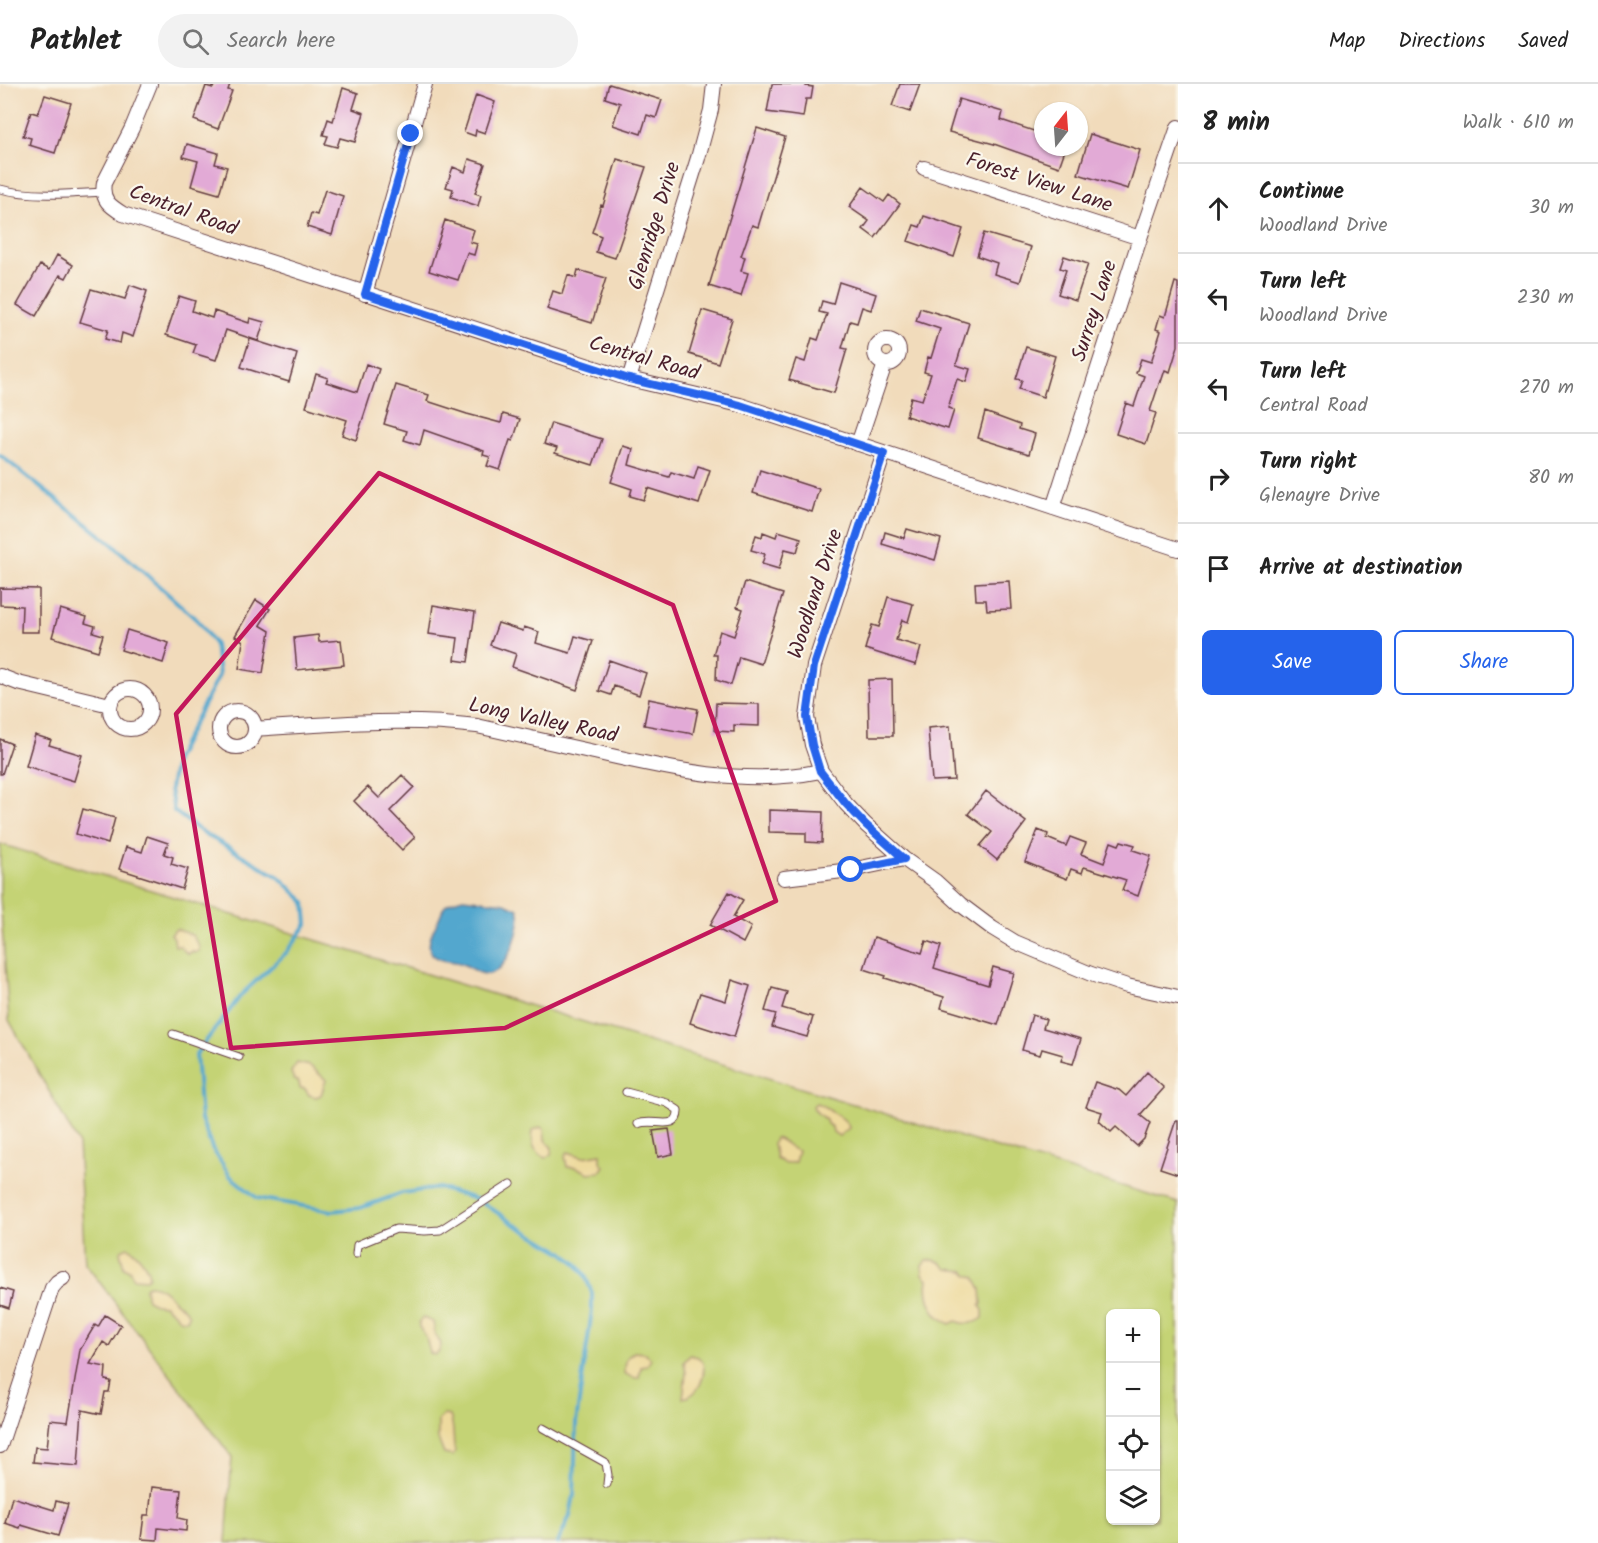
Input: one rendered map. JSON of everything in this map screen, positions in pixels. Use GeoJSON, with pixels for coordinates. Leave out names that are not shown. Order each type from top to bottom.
{"type":"FeatureCollection","features":[{"type":"Feature","properties":{"kind":"street"},"geometry":{"type":"LineString","coordinates":[[103,196],[104,183],[132,128],[150,84]]}},
{"type":"Feature","properties":{"kind":"street"},"geometry":{"type":"LineString","coordinates":[[365,294],[424,84]]}},
{"type":"Feature","properties":{"kind":"street","name":"Glenridge Drive"},"geometry":{"type":"LineString","coordinates":[[629,379],[698,158],[711,110],[714,84]]}},
{"type":"Feature","properties":{"kind":"street","name":"Surrey Lane"},"geometry":{"type":"LineString","coordinates":[[1053,508],[1178,128]]}},
{"type":"Feature","properties":{"kind":"street","name":"Forest View Lane"},"geometry":{"type":"LineString","coordinates":[[924,168],[1140,238]]}},
{"type":"Feature","properties":{"kind":"street","name":"Central Road"},"geometry":{"type":"LineString","coordinates":[[103,196],[111,206],[123,214],[365,294],[629,379],[740,405],[1178,549]]}},
{"type":"Feature","properties":{"kind":"street"},"geometry":{"type":"LineString","coordinates":[[858,444],[885,364]]}},
{"type":"Feature","properties":{"kind":"street","name":"Woodland Drive"},"geometry":{"type":"LineString","coordinates":[[884,453],[814,666],[807,717],[820,771],[866,825],[904,859],[935,881],[960,904],[1015,942],[1091,974],[1127,986],[1178,997]]}},
{"type":"Feature","properties":{"kind":"street"},"geometry":{"type":"LineString","coordinates":[[0,676],[110,705]]}},
{"type":"Feature","properties":{"kind":"street","name":"Long Valley Road"},"geometry":{"type":"LineString","coordinates":[[255,729],[375,723],[454,723],[477,726],[695,774],[796,777],[820,771]]}},
{"type":"Feature","properties":{"kind":"street"},"geometry":{"type":"LineString","coordinates":[[784,879],[851,870],[904,859]]}},
{"type":"Feature","properties":{"kind":"street"},"geometry":{"type":"LineString","coordinates":[[0,1446],[52,1288],[63,1278]]}},
{"type":"Feature","properties":{"kind":"lane"},"geometry":{"type":"LineString","coordinates":[[0,189],[12,192],[103,196]]}},
{"type":"Feature","properties":{"kind":"lane"},"geometry":{"type":"LineString","coordinates":[[173,1034],[239,1057]]}},
{"type":"Feature","properties":{"kind":"lane"},"geometry":{"type":"LineString","coordinates":[[626,1092],[667,1103],[678,1110],[678,1118],[669,1124],[646,1121],[638,1124]]}},
{"type":"Feature","properties":{"kind":"lane"},"geometry":{"type":"LineString","coordinates":[[356,1254],[357,1245],[396,1229],[425,1232],[440,1230],[511,1184]]}},
{"type":"Feature","properties":{"kind":"lane"},"geometry":{"type":"LineString","coordinates":[[543,1428],[606,1463],[607,1484]]}},
{"type":"Feature","properties":{"kind":"highlighted area"},"geometry":{"type":"Polygon","coordinates":[[[379,473],[673,605],[776,901],[505,1028],[231,1048],[176,714],[379,473]]]}},
{"type":"Feature","properties":{"kind":"green space"},"geometry":{"type":"Polygon","coordinates":[[[0,844],[1178,1203],[1178,1543],[226,1543],[232,1457],[85,1263],[78,1143],[9,1020],[0,897],[0,844]]]}},
{"type":"Feature","properties":{"kind":"sand"},"geometry":{"type":"Polygon","coordinates":[[[176,929],[192,935],[199,946],[199,951],[195,953],[192,951],[189,954],[180,946],[175,946],[171,934],[176,929]]]}},
{"type":"Feature","properties":{"kind":"sand"},"geometry":{"type":"Polygon","coordinates":[[[297,1063],[310,1066],[326,1080],[321,1095],[316,1097],[309,1095],[305,1089],[300,1088],[299,1082],[294,1080],[291,1072],[297,1063]]]}},
{"type":"Feature","properties":{"kind":"sand"},"geometry":{"type":"Polygon","coordinates":[[[816,1103],[825,1106],[843,1119],[849,1128],[839,1136],[833,1132],[826,1119],[815,1110],[813,1106],[816,1103]]]}},
{"type":"Feature","properties":{"kind":"sand"},"geometry":{"type":"Polygon","coordinates":[[[540,1127],[544,1129],[545,1140],[552,1148],[551,1154],[545,1158],[535,1149],[532,1139],[533,1130],[540,1127]]]}},
{"type":"Feature","properties":{"kind":"sand"},"geometry":{"type":"Polygon","coordinates":[[[775,1138],[798,1151],[795,1162],[785,1164],[776,1158],[773,1144],[775,1138]]]}},
{"type":"Feature","properties":{"kind":"sand"},"geometry":{"type":"Polygon","coordinates":[[[568,1152],[583,1157],[601,1154],[601,1162],[604,1166],[600,1172],[589,1173],[576,1167],[567,1167],[565,1156],[568,1152]]]}},
{"type":"Feature","properties":{"kind":"sand"},"geometry":{"type":"Polygon","coordinates":[[[128,1247],[144,1264],[149,1276],[146,1279],[134,1278],[124,1267],[120,1252],[128,1247]]]}},
{"type":"Feature","properties":{"kind":"sand"},"geometry":{"type":"Polygon","coordinates":[[[926,1261],[940,1262],[947,1269],[965,1271],[968,1275],[975,1277],[981,1289],[982,1304],[980,1306],[983,1310],[983,1318],[973,1323],[956,1321],[950,1324],[934,1311],[929,1299],[928,1279],[923,1274],[922,1266],[926,1261]]]}},
{"type":"Feature","properties":{"kind":"sand"},"geometry":{"type":"Polygon","coordinates":[[[153,1285],[168,1294],[188,1313],[187,1320],[179,1319],[165,1305],[147,1300],[145,1288],[153,1285]]]}},
{"type":"Feature","properties":{"kind":"sand"},"geometry":{"type":"Polygon","coordinates":[[[423,1318],[433,1322],[435,1334],[441,1344],[440,1350],[435,1355],[430,1353],[426,1337],[419,1327],[419,1322],[423,1318]]]}},
{"type":"Feature","properties":{"kind":"sand"},"geometry":{"type":"Polygon","coordinates":[[[634,1352],[645,1353],[651,1359],[647,1366],[641,1367],[637,1378],[624,1373],[627,1359],[634,1352]]]}},
{"type":"Feature","properties":{"kind":"sand"},"geometry":{"type":"Polygon","coordinates":[[[690,1355],[698,1357],[704,1367],[697,1389],[693,1394],[683,1398],[686,1373],[684,1362],[690,1355]]]}},
{"type":"Feature","properties":{"kind":"sand"},"geometry":{"type":"Polygon","coordinates":[[[444,1415],[450,1416],[452,1420],[455,1452],[453,1456],[444,1454],[438,1439],[438,1420],[444,1415]]]}},
{"type":"Feature","properties":{"kind":"water"},"geometry":{"type":"Polygon","coordinates":[[[463,898],[505,903],[518,909],[519,924],[514,944],[504,963],[492,973],[481,973],[463,964],[440,959],[431,953],[429,944],[444,907],[450,902],[463,898]]]}},
{"type":"Feature","properties":{"kind":"building"},"geometry":{"type":"Polygon","coordinates":[[[215,84],[230,84],[228,90],[232,91],[218,129],[194,120],[206,86],[213,88],[215,84]]]}},
{"type":"Feature","properties":{"kind":"building"},"geometry":{"type":"Polygon","coordinates":[[[609,84],[662,100],[656,118],[647,115],[641,134],[613,125],[620,103],[605,98],[609,84]]]}},
{"type":"Feature","properties":{"kind":"building"},"geometry":{"type":"Polygon","coordinates":[[[772,84],[806,84],[806,86],[813,87],[811,99],[806,99],[803,117],[767,112],[772,84]]]}},
{"type":"Feature","properties":{"kind":"building"},"geometry":{"type":"Polygon","coordinates":[[[900,84],[920,84],[910,112],[892,106],[900,84]]]}},
{"type":"Feature","properties":{"kind":"building"},"geometry":{"type":"Polygon","coordinates":[[[343,88],[358,93],[353,109],[364,113],[355,142],[340,138],[337,147],[325,144],[328,136],[323,135],[328,119],[333,121],[343,88]]]}},
{"type":"Feature","properties":{"kind":"building"},"geometry":{"type":"Polygon","coordinates":[[[45,95],[71,103],[55,153],[29,145],[31,138],[23,136],[31,112],[38,114],[45,95]]]}},
{"type":"Feature","properties":{"kind":"building"},"geometry":{"type":"Polygon","coordinates":[[[476,95],[495,102],[485,133],[476,130],[475,136],[464,132],[476,95]]]}},
{"type":"Feature","properties":{"kind":"building"},"geometry":{"type":"Polygon","coordinates":[[[959,99],[1003,112],[1001,120],[1034,131],[1034,156],[1063,156],[1059,167],[994,144],[949,132],[959,99]]]}},
{"type":"Feature","properties":{"kind":"building"},"geometry":{"type":"Polygon","coordinates":[[[757,128],[785,137],[758,227],[752,225],[741,256],[745,257],[741,271],[748,273],[741,296],[709,286],[757,128]]]}},
{"type":"Feature","properties":{"kind":"building"},"geometry":{"type":"Polygon","coordinates":[[[1090,134],[1140,150],[1128,189],[1078,174],[1083,156],[1088,156],[1090,134]]]}},
{"type":"Feature","properties":{"kind":"building"},"geometry":{"type":"Polygon","coordinates":[[[187,144],[218,153],[215,164],[227,167],[219,194],[191,186],[198,161],[183,157],[187,144]]]}},
{"type":"Feature","properties":{"kind":"building"},"geometry":{"type":"Polygon","coordinates":[[[469,159],[485,164],[475,193],[481,195],[478,206],[451,197],[453,189],[446,187],[453,167],[465,172],[469,159]]]}},
{"type":"Feature","properties":{"kind":"building"},"geometry":{"type":"Polygon","coordinates":[[[617,159],[646,167],[615,258],[596,252],[601,236],[592,232],[601,205],[603,206],[617,159]]]}},
{"type":"Feature","properties":{"kind":"building"},"geometry":{"type":"Polygon","coordinates":[[[863,187],[884,202],[889,195],[900,204],[875,238],[863,229],[869,221],[849,207],[863,187]]]}},
{"type":"Feature","properties":{"kind":"building"},"geometry":{"type":"Polygon","coordinates":[[[325,190],[343,196],[332,235],[307,227],[311,213],[317,215],[325,190]]]}},
{"type":"Feature","properties":{"kind":"building"},"geometry":{"type":"Polygon","coordinates":[[[924,216],[963,229],[954,257],[908,241],[914,225],[920,227],[924,216]]]}},
{"type":"Feature","properties":{"kind":"building"},"geometry":{"type":"Polygon","coordinates":[[[445,220],[474,230],[470,242],[477,244],[474,255],[467,253],[458,280],[429,271],[445,220]]]}},
{"type":"Feature","properties":{"kind":"building"},"geometry":{"type":"Polygon","coordinates":[[[984,233],[1031,247],[1020,282],[994,274],[997,263],[977,256],[984,233]]]}},
{"type":"Feature","properties":{"kind":"building"},"geometry":{"type":"Polygon","coordinates":[[[57,255],[73,265],[66,278],[60,275],[36,316],[17,305],[40,265],[49,270],[57,255]]]}},
{"type":"Feature","properties":{"kind":"building"},"geometry":{"type":"Polygon","coordinates":[[[1064,256],[1088,264],[1076,300],[1058,294],[1066,270],[1060,268],[1064,256]]]}},
{"type":"Feature","properties":{"kind":"building"},"geometry":{"type":"Polygon","coordinates":[[[578,270],[606,278],[592,323],[547,309],[553,291],[562,294],[568,275],[576,278],[578,270]]]}},
{"type":"Feature","properties":{"kind":"building"},"geometry":{"type":"Polygon","coordinates":[[[839,282],[876,294],[871,310],[862,307],[857,323],[850,321],[842,348],[847,349],[834,393],[789,380],[796,359],[805,362],[812,338],[818,340],[827,314],[819,312],[822,301],[833,304],[839,282]]]}},
{"type":"Feature","properties":{"kind":"building"},"geometry":{"type":"Polygon","coordinates":[[[1175,282],[1178,283],[1178,346],[1170,372],[1165,370],[1150,411],[1156,413],[1146,444],[1116,434],[1126,403],[1134,406],[1144,376],[1136,373],[1141,359],[1151,362],[1161,331],[1156,329],[1160,315],[1165,317],[1175,282]]]}},
{"type":"Feature","properties":{"kind":"building"},"geometry":{"type":"Polygon","coordinates":[[[130,285],[147,291],[133,337],[122,333],[120,343],[105,339],[108,330],[80,322],[91,289],[125,299],[130,285]]]}},
{"type":"Feature","properties":{"kind":"building"},"geometry":{"type":"Polygon","coordinates":[[[179,296],[195,301],[192,311],[212,318],[214,311],[249,323],[250,318],[264,322],[258,341],[226,330],[216,360],[193,353],[196,345],[166,335],[179,296]]]}},
{"type":"Feature","properties":{"kind":"building"},"geometry":{"type":"Polygon","coordinates":[[[920,308],[969,323],[956,365],[970,369],[966,382],[957,379],[948,408],[954,410],[948,429],[906,416],[911,397],[922,400],[931,374],[924,372],[940,329],[916,321],[920,308]]]}},
{"type":"Feature","properties":{"kind":"building"},"geometry":{"type":"Polygon","coordinates":[[[702,310],[732,319],[718,363],[689,354],[702,310]]]}},
{"type":"Feature","properties":{"kind":"building"},"geometry":{"type":"Polygon","coordinates":[[[250,339],[297,354],[289,382],[241,367],[250,339]]]}},
{"type":"Feature","properties":{"kind":"building"},"geometry":{"type":"Polygon","coordinates":[[[1026,347],[1055,356],[1043,397],[1019,389],[1022,380],[1016,379],[1026,347]]]}},
{"type":"Feature","properties":{"kind":"building"},"geometry":{"type":"Polygon","coordinates":[[[366,364],[379,369],[356,440],[342,435],[347,420],[306,407],[316,374],[328,378],[326,382],[357,392],[366,364]]]}},
{"type":"Feature","properties":{"kind":"building"},"geometry":{"type":"Polygon","coordinates":[[[396,385],[429,395],[427,401],[467,414],[501,423],[503,414],[520,419],[500,470],[487,466],[490,457],[483,455],[484,451],[424,430],[420,445],[404,440],[407,431],[384,424],[396,385]]]}},
{"type":"Feature","properties":{"kind":"building"},"geometry":{"type":"Polygon","coordinates":[[[985,412],[1020,425],[1019,429],[1035,434],[1029,454],[978,438],[985,412]]]}},
{"type":"Feature","properties":{"kind":"building"},"geometry":{"type":"Polygon","coordinates":[[[551,423],[602,439],[593,465],[555,453],[557,448],[544,444],[551,423]]]}},
{"type":"Feature","properties":{"kind":"building"},"geometry":{"type":"Polygon","coordinates":[[[623,446],[633,449],[629,465],[669,477],[671,472],[694,479],[698,466],[710,470],[699,504],[648,488],[644,500],[630,496],[632,489],[611,482],[623,446]]]}},
{"type":"Feature","properties":{"kind":"building"},"geometry":{"type":"Polygon","coordinates":[[[760,470],[819,489],[812,512],[753,493],[760,470]]]}},
{"type":"Feature","properties":{"kind":"building"},"geometry":{"type":"Polygon","coordinates":[[[907,529],[941,539],[935,560],[882,544],[885,532],[904,538],[907,529]]]}},
{"type":"Feature","properties":{"kind":"building"},"geometry":{"type":"Polygon","coordinates":[[[778,531],[801,538],[797,552],[785,549],[779,569],[762,564],[765,554],[751,550],[756,535],[762,537],[763,532],[776,537],[778,531]]]}},
{"type":"Feature","properties":{"kind":"building"},"geometry":{"type":"Polygon","coordinates":[[[1009,581],[1011,609],[987,610],[986,600],[976,600],[975,583],[1009,581]]]}},
{"type":"Feature","properties":{"kind":"building"},"geometry":{"type":"Polygon","coordinates":[[[745,582],[783,594],[761,664],[739,657],[731,685],[716,680],[717,655],[713,655],[720,631],[734,636],[743,609],[737,607],[745,582]]]}},
{"type":"Feature","properties":{"kind":"building"},"geometry":{"type":"Polygon","coordinates":[[[0,588],[39,589],[39,632],[21,632],[22,606],[0,605],[0,588]]]}},
{"type":"Feature","properties":{"kind":"building"},"geometry":{"type":"Polygon","coordinates":[[[888,597],[913,604],[908,622],[902,620],[896,640],[921,647],[916,665],[865,649],[872,625],[879,627],[888,597]]]}},
{"type":"Feature","properties":{"kind":"building"},"geometry":{"type":"Polygon","coordinates":[[[256,600],[270,609],[260,625],[270,631],[263,673],[239,669],[243,641],[235,636],[256,600]]]}},
{"type":"Feature","properties":{"kind":"building"},"geometry":{"type":"Polygon","coordinates":[[[433,605],[475,612],[468,662],[455,660],[458,638],[429,634],[433,605]]]}},
{"type":"Feature","properties":{"kind":"building"},"geometry":{"type":"Polygon","coordinates":[[[60,609],[87,617],[85,623],[95,626],[93,632],[103,635],[98,651],[52,637],[60,609]]]}},
{"type":"Feature","properties":{"kind":"building"},"geometry":{"type":"Polygon","coordinates":[[[498,623],[523,631],[524,627],[539,632],[536,643],[570,653],[575,636],[593,641],[577,690],[512,667],[516,654],[490,645],[498,623]]]}},
{"type":"Feature","properties":{"kind":"building"},"geometry":{"type":"Polygon","coordinates":[[[127,630],[169,643],[163,663],[121,650],[127,630]]]}},
{"type":"Feature","properties":{"kind":"building"},"geometry":{"type":"Polygon","coordinates":[[[318,635],[319,642],[341,640],[344,665],[297,670],[294,638],[318,635]]]}},
{"type":"Feature","properties":{"kind":"building"},"geometry":{"type":"Polygon","coordinates":[[[609,660],[646,673],[639,695],[614,686],[611,695],[599,691],[609,660]]]}},
{"type":"Feature","properties":{"kind":"building"},"geometry":{"type":"Polygon","coordinates":[[[892,679],[893,736],[869,736],[868,680],[892,679]]]}},
{"type":"Feature","properties":{"kind":"building"},"geometry":{"type":"Polygon","coordinates":[[[649,699],[698,709],[693,734],[644,725],[649,699]]]}},
{"type":"Feature","properties":{"kind":"building"},"geometry":{"type":"Polygon","coordinates":[[[716,703],[759,704],[759,726],[734,725],[734,732],[715,731],[716,703]]]}},
{"type":"Feature","properties":{"kind":"building"},"geometry":{"type":"Polygon","coordinates":[[[950,726],[954,780],[932,781],[928,728],[950,726]]]}},
{"type":"Feature","properties":{"kind":"building"},"geometry":{"type":"Polygon","coordinates":[[[35,735],[51,740],[49,745],[82,755],[74,781],[26,766],[35,735]]]}},
{"type":"Feature","properties":{"kind":"building"},"geometry":{"type":"Polygon","coordinates":[[[0,739],[12,744],[2,774],[0,774],[0,739]]]}},
{"type":"Feature","properties":{"kind":"building"},"geometry":{"type":"Polygon","coordinates":[[[402,775],[414,787],[390,811],[415,837],[402,850],[354,801],[368,787],[379,798],[402,775]]]}},
{"type":"Feature","properties":{"kind":"building"},"geometry":{"type":"Polygon","coordinates":[[[986,791],[1026,822],[997,860],[980,846],[992,832],[968,814],[986,791]]]}},
{"type":"Feature","properties":{"kind":"building"},"geometry":{"type":"Polygon","coordinates":[[[83,809],[115,818],[108,844],[76,834],[83,809]]]}},
{"type":"Feature","properties":{"kind":"building"},"geometry":{"type":"Polygon","coordinates":[[[769,810],[823,812],[822,843],[806,842],[806,833],[769,832],[769,810]]]}},
{"type":"Feature","properties":{"kind":"building"},"geometry":{"type":"Polygon","coordinates":[[[1038,830],[1048,834],[1047,838],[1066,846],[1070,837],[1086,843],[1081,854],[1104,863],[1111,842],[1119,845],[1121,841],[1135,845],[1133,850],[1151,856],[1138,896],[1122,890],[1126,880],[1084,867],[1082,873],[1071,869],[1067,879],[1025,862],[1038,830]]]}},
{"type":"Feature","properties":{"kind":"building"},"geometry":{"type":"Polygon","coordinates":[[[147,836],[168,843],[164,854],[173,857],[171,864],[188,869],[182,889],[119,869],[126,847],[142,852],[147,836]]]}},
{"type":"Feature","properties":{"kind":"building"},"geometry":{"type":"Polygon","coordinates":[[[729,892],[743,900],[733,917],[751,927],[743,943],[710,925],[729,892]]]}},
{"type":"Feature","properties":{"kind":"building"},"geometry":{"type":"Polygon","coordinates":[[[874,937],[922,953],[926,941],[941,946],[934,968],[988,985],[993,967],[1014,973],[998,1025],[941,1008],[944,997],[864,969],[874,937]]]}},
{"type":"Feature","properties":{"kind":"building"},"geometry":{"type":"Polygon","coordinates":[[[732,980],[750,986],[734,1037],[690,1023],[700,993],[726,1001],[732,980]]]}},
{"type":"Feature","properties":{"kind":"building"},"geometry":{"type":"Polygon","coordinates":[[[772,988],[787,992],[782,1008],[813,1017],[807,1037],[772,1027],[776,1014],[765,1011],[772,988]]]}},
{"type":"Feature","properties":{"kind":"building"},"geometry":{"type":"Polygon","coordinates":[[[1032,1015],[1046,1019],[1043,1028],[1081,1039],[1073,1064],[1061,1061],[1063,1055],[1042,1049],[1040,1055],[1022,1050],[1032,1015]]]}},
{"type":"Feature","properties":{"kind":"building"},"geometry":{"type":"Polygon","coordinates":[[[1147,1072],[1164,1088],[1140,1115],[1150,1123],[1144,1139],[1137,1146],[1116,1127],[1111,1132],[1099,1121],[1102,1112],[1086,1107],[1095,1082],[1119,1090],[1126,1096],[1147,1072]]]}},
{"type":"Feature","properties":{"kind":"building"},"geometry":{"type":"Polygon","coordinates":[[[1176,1120],[1178,1120],[1178,1174],[1160,1168],[1176,1120]]]}},
{"type":"Feature","properties":{"kind":"building"},"geometry":{"type":"Polygon","coordinates":[[[669,1129],[673,1154],[658,1157],[653,1131],[669,1129]]]}},
{"type":"Feature","properties":{"kind":"building"},"geometry":{"type":"Polygon","coordinates":[[[0,1288],[13,1292],[9,1308],[0,1305],[0,1288]]]}},
{"type":"Feature","properties":{"kind":"building"},"geometry":{"type":"Polygon","coordinates":[[[105,1315],[121,1325],[109,1346],[103,1342],[90,1364],[106,1367],[105,1380],[111,1381],[109,1392],[105,1392],[101,1414],[82,1410],[78,1466],[33,1462],[35,1447],[47,1448],[50,1420],[68,1422],[80,1350],[95,1325],[98,1327],[105,1315]]]}},
{"type":"Feature","properties":{"kind":"building"},"geometry":{"type":"Polygon","coordinates":[[[152,1487],[181,1490],[178,1518],[187,1520],[186,1531],[158,1528],[157,1540],[141,1539],[144,1515],[149,1515],[152,1487]]]}},
{"type":"Feature","properties":{"kind":"building"},"geometry":{"type":"Polygon","coordinates":[[[12,1497],[54,1510],[56,1501],[68,1504],[58,1536],[21,1525],[20,1528],[5,1523],[12,1497]]]}},
{"type":"Feature","properties":{"kind":"waterway"},"geometry":{"type":"LineString","coordinates":[[0,455],[111,543],[198,621],[215,645],[219,675],[175,760],[170,789],[174,811],[202,832],[279,877],[305,902],[307,924],[287,952],[242,994],[196,1054],[201,1119],[212,1148],[230,1176],[257,1198],[332,1211],[360,1208],[402,1193],[439,1188],[479,1200],[562,1252],[576,1263],[585,1275],[592,1293],[592,1310],[576,1423],[574,1495],[570,1515],[558,1543]]}},
{"type":"Feature","properties":{"kind":"route"},"geometry":{"type":"LineString","coordinates":[[411,134],[365,294],[629,379],[740,405],[884,453],[814,666],[807,717],[820,771],[866,825],[904,859],[851,870]]}}]}
